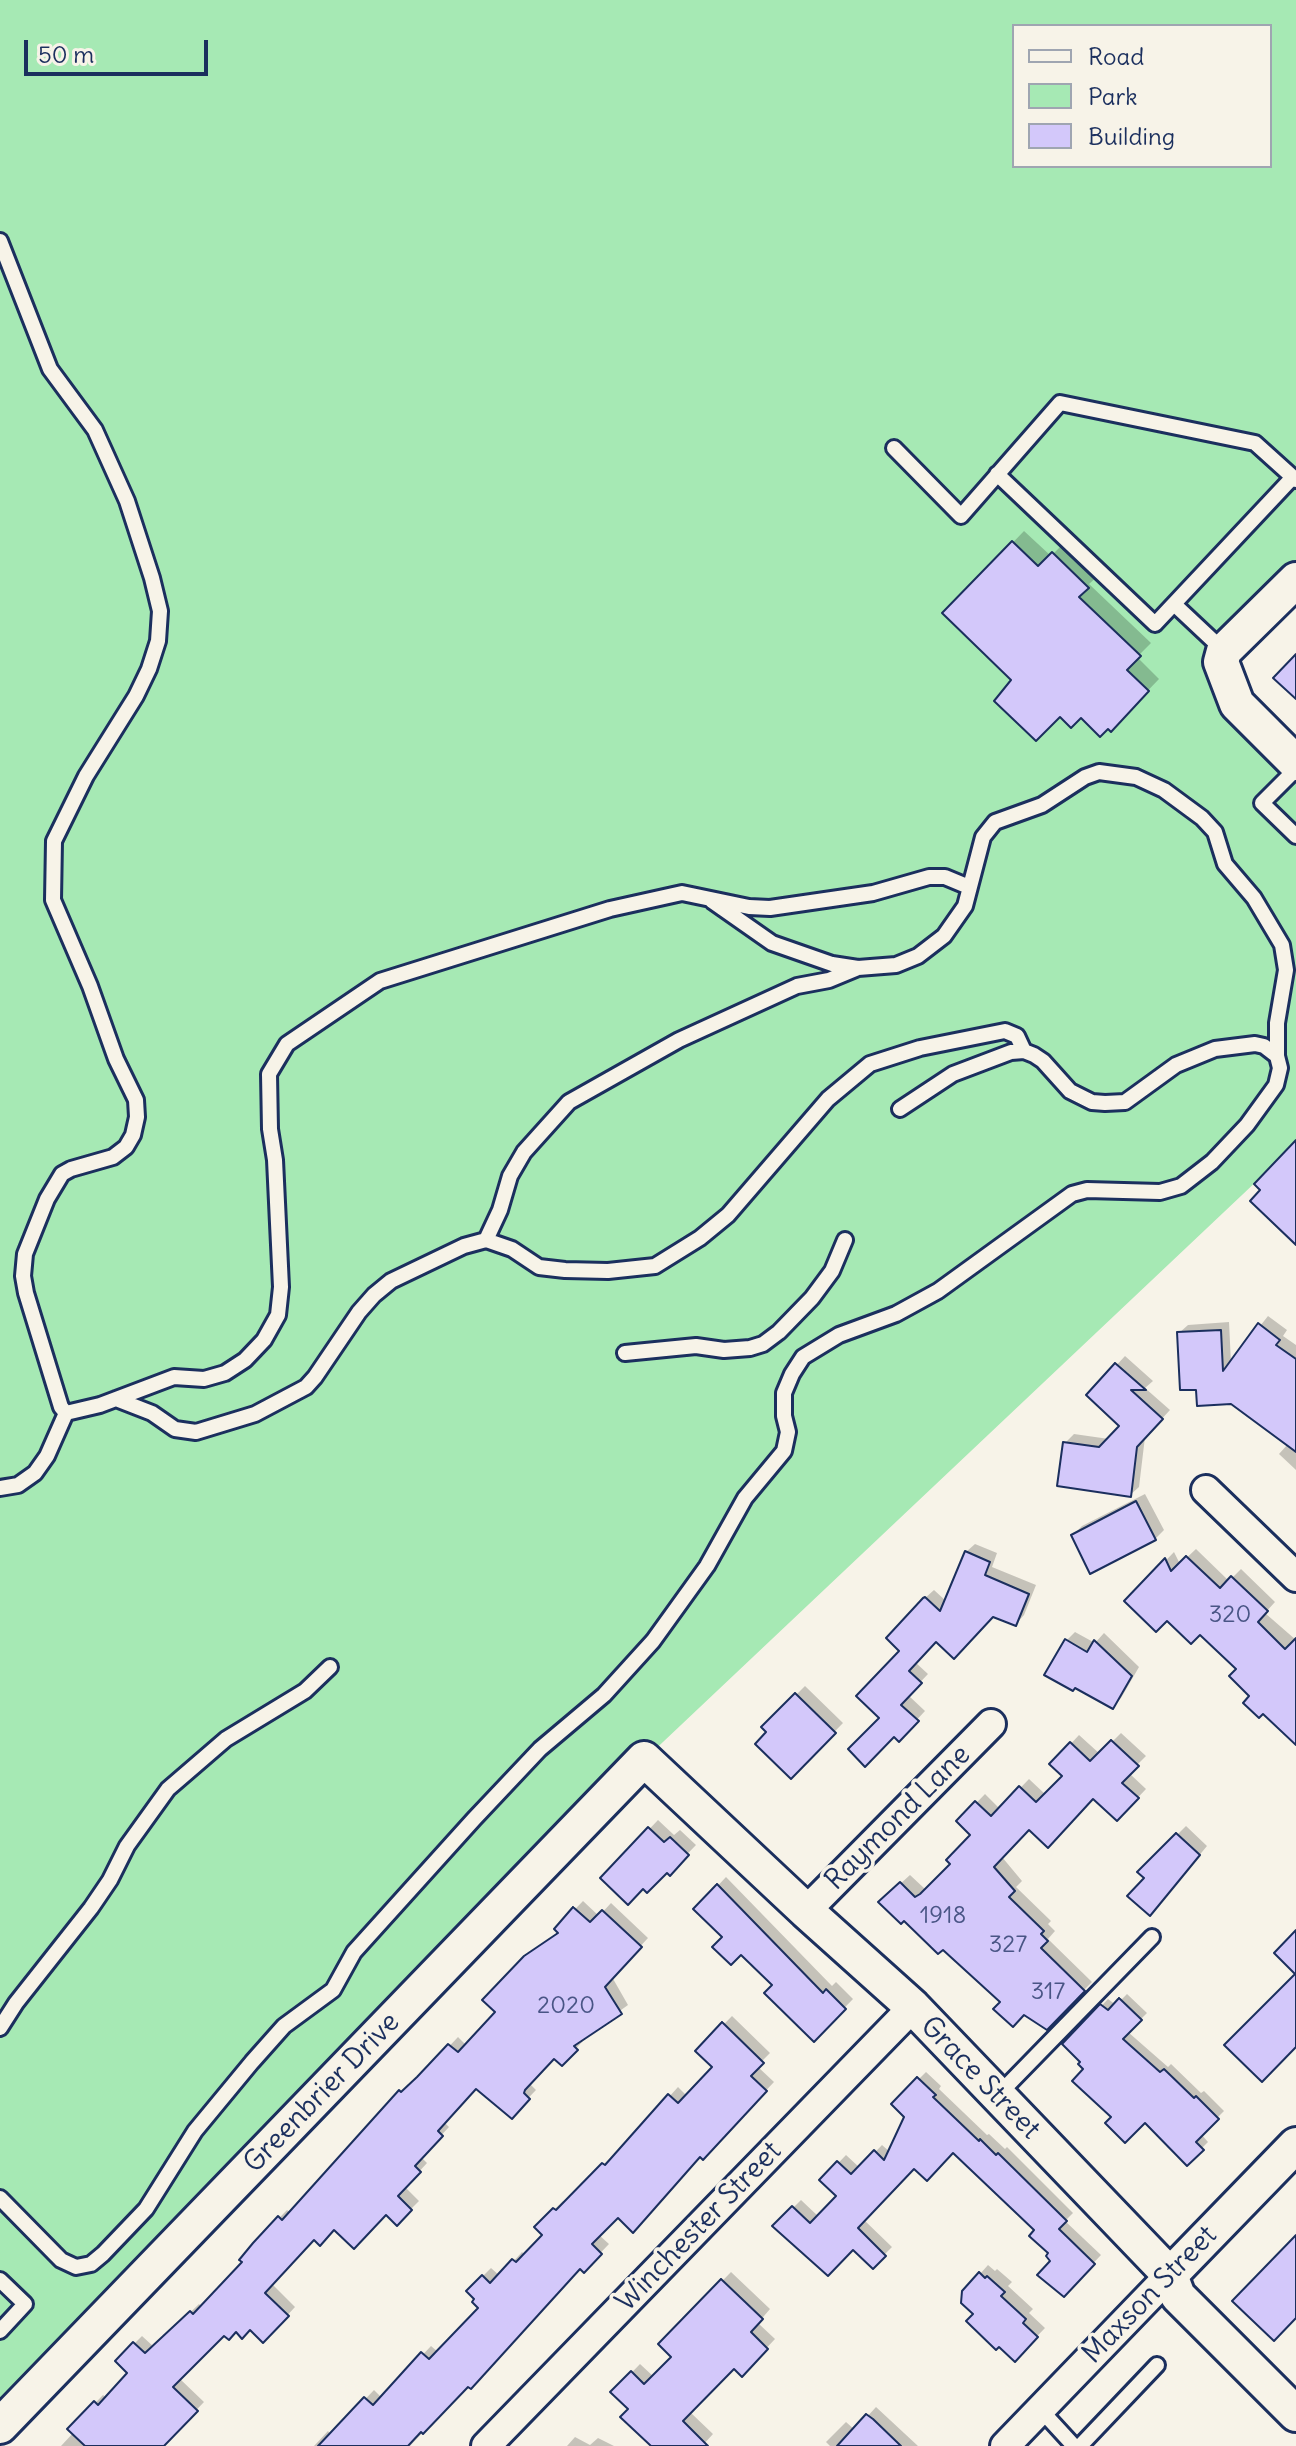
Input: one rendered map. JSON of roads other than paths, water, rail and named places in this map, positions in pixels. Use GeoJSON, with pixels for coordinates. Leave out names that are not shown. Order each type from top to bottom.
{"type":"FeatureCollection","features":[{"type":"Feature","properties":{"kind":"street"},"geometry":{"type":"LineString","coordinates":[[1296,580],[1224,651],[1221,662],[1237,704],[1296,766]]}},
{"type":"Feature","properties":{"kind":"street"},"geometry":{"type":"LineString","coordinates":[[1206,1490],[1296,1577]]}},
{"type":"Feature","properties":{"kind":"street","name":"Raymond Lane"},"geometry":{"type":"LineString","coordinates":[[806,1911],[991,1724]]}},
{"type":"Feature","properties":{"kind":"street","name":"Grace Street"},"geometry":{"type":"LineString","coordinates":[[644,1759],[913,2007],[1170,2275],[1178,2296],[1296,2414]]}},
{"type":"Feature","properties":{"kind":"street","name":"Greenbrier Drive"},"geometry":{"type":"LineString","coordinates":[[0,2426],[644,1759]]}},
{"type":"Feature","properties":{"kind":"street","name":"Winchester Street"},"geometry":{"type":"LineString","coordinates":[[486,2446],[913,2007]]}},
{"type":"Feature","properties":{"kind":"street","name":"Maxson Street"},"geometry":{"type":"LineString","coordinates":[[1005,2446],[1296,2145]]}},
{"type":"Feature","properties":{"kind":"lane"},"geometry":{"type":"LineString","coordinates":[[0,241],[50,369],[95,430],[122,489],[160,611],[158,641],[149,669],[136,696],[86,776],[54,841],[53,900],[90,986],[116,1059],[136,1100],[137,1117],[133,1135],[126,1147],[113,1157],[71,1169],[53,1185],[25,1254],[23,1276],[26,1293],[57,1394],[66,1413],[47,1456],[35,1473],[18,1485],[0,1488]]}},
{"type":"Feature","properties":{"kind":"lane"},"geometry":{"type":"LineString","coordinates":[[894,448],[961,516],[997,474],[1060,403],[1255,443],[1294,479],[1155,624],[997,474]]}},
{"type":"Feature","properties":{"kind":"lane"},"geometry":{"type":"LineString","coordinates":[[1174,604],[1224,651]]}},
{"type":"Feature","properties":{"kind":"lane"},"geometry":{"type":"LineString","coordinates":[[1296,766],[1262,803],[1296,836]]}},
{"type":"Feature","properties":{"kind":"lane"},"geometry":{"type":"LineString","coordinates":[[0,2198],[61,2260],[76,2267],[91,2264],[103,2254],[146,2209],[195,2131],[284,2026],[333,1990],[354,1952],[474,1819],[540,1749],[604,1695],[672,1617],[707,1566],[745,1498],[784,1451],[788,1432],[784,1393],[803,1357],[839,1335],[896,1314],[938,1291],[1072,1194],[1087,1190],[1160,1192],[1181,1186],[1195,1177],[1267,1101],[1276,1085],[1280,1068],[1277,1056],[1280,1006],[1286,970],[1282,945],[1254,898],[1225,864],[1215,832],[1181,800],[1136,777],[1099,772],[1085,777],[1042,805],[995,822],[983,837],[965,906],[953,926],[918,956],[896,965],[858,968],[832,964],[772,943],[707,898]]}},
{"type":"Feature","properties":{"kind":"lane"},"geometry":{"type":"LineString","coordinates":[[66,1413],[116,1399],[174,1377],[204,1379],[225,1373],[245,1360],[264,1340],[278,1315],[281,1287],[269,1074],[287,1044],[380,981],[635,903],[682,893],[749,907],[770,908],[873,893],[929,877],[945,877],[969,887]]}},
{"type":"Feature","properties":{"kind":"lane"},"geometry":{"type":"LineString","coordinates":[[486,1240],[500,1210],[510,1176],[524,1152],[569,1102],[735,1012],[797,986],[829,980],[858,968]]}},
{"type":"Feature","properties":{"kind":"lane"},"geometry":{"type":"LineString","coordinates":[[1245,1044],[1268,1027],[1280,1006]]}},
{"type":"Feature","properties":{"kind":"lane"},"geometry":{"type":"LineString","coordinates":[[116,1399],[152,1413],[175,1429],[196,1432],[255,1414],[306,1387],[359,1312],[391,1281],[464,1246],[486,1240],[512,1249],[539,1267],[608,1271],[655,1266],[700,1238],[728,1215],[828,1099],[870,1064],[920,1048],[1005,1031],[1017,1036],[1024,1051],[1043,1061],[1070,1091],[1092,1102],[1116,1103],[1134,1097],[1182,1062],[1215,1049],[1245,1044],[1264,1046],[1277,1056]]}},
{"type":"Feature","properties":{"kind":"lane"},"geometry":{"type":"LineString","coordinates":[[900,1109],[953,1074],[1024,1051]]}},
{"type":"Feature","properties":{"kind":"lane"},"geometry":{"type":"LineString","coordinates":[[625,1353],[696,1346],[724,1350],[763,1344],[812,1298],[832,1271],[845,1240]]}},
{"type":"Feature","properties":{"kind":"lane"},"geometry":{"type":"LineString","coordinates":[[0,2028],[91,1908],[127,1846],[168,1789],[226,1739],[305,1691],[330,1667]]}},
{"type":"Feature","properties":{"kind":"lane"},"geometry":{"type":"LineString","coordinates":[[998,2096],[1152,1937]]}},
{"type":"Feature","properties":{"kind":"lane"},"geometry":{"type":"LineString","coordinates":[[0,2280],[25,2304],[0,2331]]}},
{"type":"Feature","properties":{"kind":"lane"},"geometry":{"type":"LineString","coordinates":[[1040,2409],[1077,2446],[1157,2365]]}}]}
